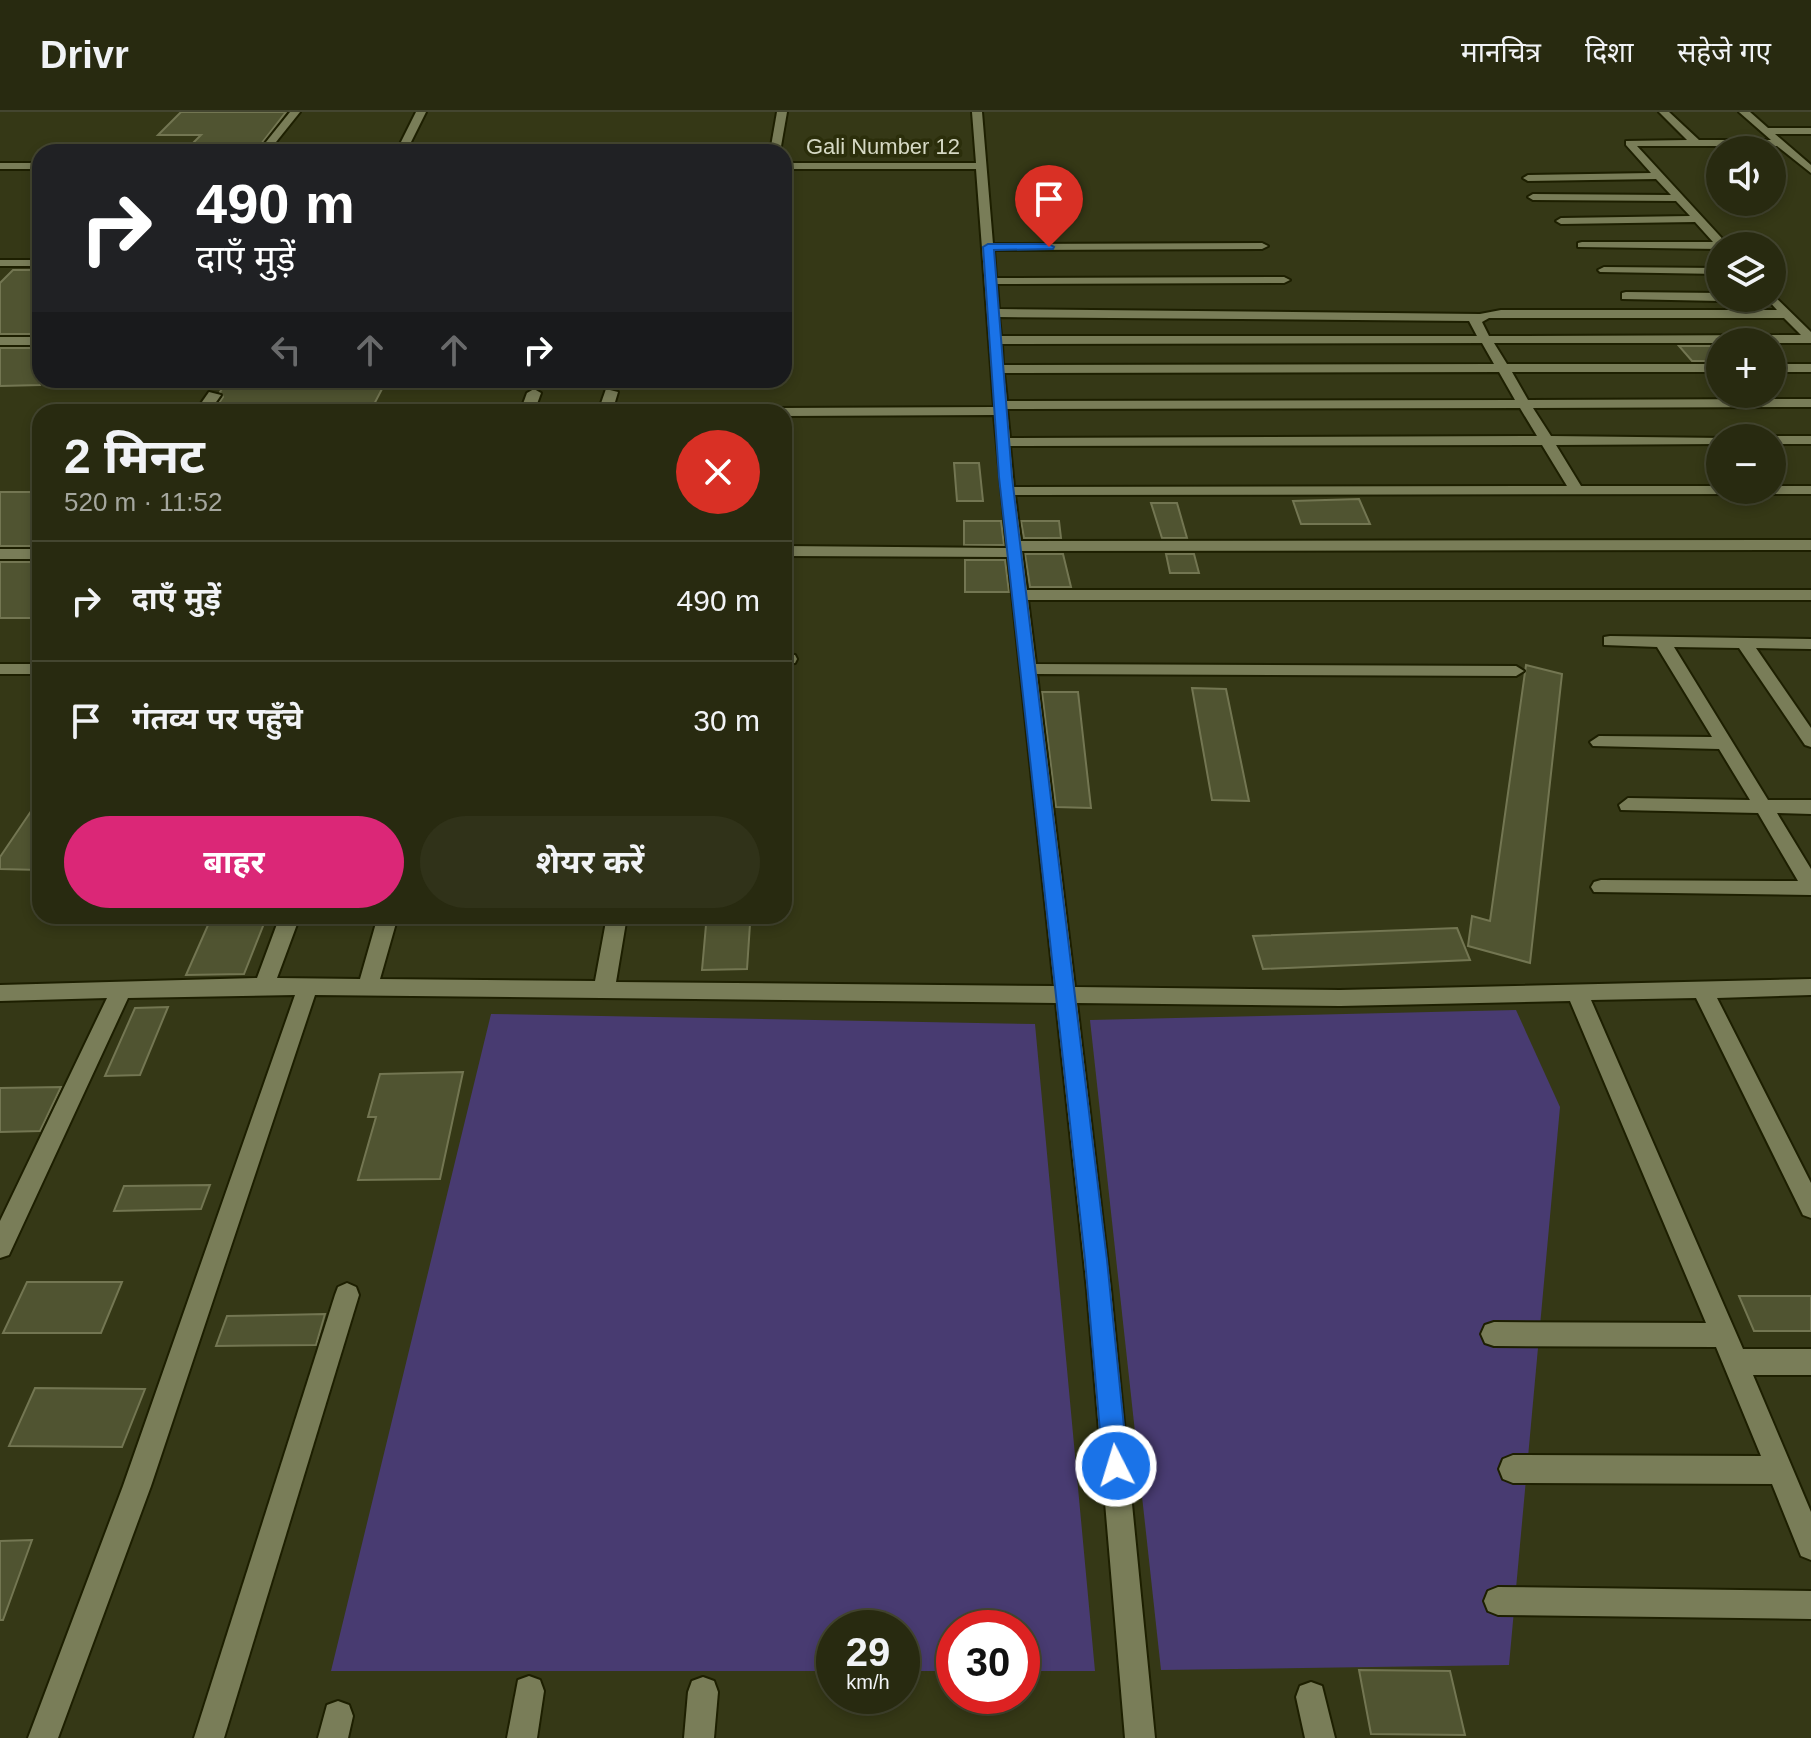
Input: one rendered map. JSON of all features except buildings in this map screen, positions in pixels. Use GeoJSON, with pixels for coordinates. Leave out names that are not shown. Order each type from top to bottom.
{"type":"FeatureCollection","features":[{"type":"Feature","properties":{"kind":"street"},"geometry":{"type":"LineString","coordinates":[[269,144],[295,112]]}},
{"type":"Feature","properties":{"kind":"street"},"geometry":{"type":"LineString","coordinates":[[405,144],[421,112]]}},
{"type":"Feature","properties":{"kind":"street"},"geometry":{"type":"LineString","coordinates":[[776,144],[782,112]]}},
{"type":"Feature","properties":{"kind":"street"},"geometry":{"type":"LineString","coordinates":[[977,112],[1007,491],[1101,1305],[1140,1738]]}},
{"type":"Feature","properties":{"kind":"street"},"geometry":{"type":"LineString","coordinates":[[1664,112],[1695,142]]}},
{"type":"Feature","properties":{"kind":"street"},"geometry":{"type":"LineString","coordinates":[[1744,112],[1772,136]]}},
{"type":"Feature","properties":{"kind":"street"},"geometry":{"type":"LineString","coordinates":[[1766,131],[1811,131]]}},
{"type":"Feature","properties":{"kind":"street"},"geometry":{"type":"LineString","coordinates":[[1706,142],[1629,143],[1710,232]]}},
{"type":"Feature","properties":{"kind":"street"},"geometry":{"type":"LineString","coordinates":[[1786,148],[1811,170]]}},
{"type":"Feature","properties":{"kind":"street"},"geometry":{"type":"LineString","coordinates":[[0,166],[32,166]]}},
{"type":"Feature","properties":{"kind":"street","name":"Gali Number 12"},"geometry":{"type":"LineString","coordinates":[[792,166],[983,166]]}},
{"type":"Feature","properties":{"kind":"street"},"geometry":{"type":"LineString","coordinates":[[1528,178],[1656,176]]}},
{"type":"Feature","properties":{"kind":"street"},"geometry":{"type":"LineString","coordinates":[[1533,197],[1678,198]]}},
{"type":"Feature","properties":{"kind":"street"},"geometry":{"type":"LineString","coordinates":[[1561,221],[1698,219]]}},
{"type":"Feature","properties":{"kind":"street"},"geometry":{"type":"LineString","coordinates":[[1582,245],[1706,245]]}},
{"type":"Feature","properties":{"kind":"street"},"geometry":{"type":"LineString","coordinates":[[988,247],[1262,246]]}},
{"type":"Feature","properties":{"kind":"street"},"geometry":{"type":"LineString","coordinates":[[0,263],[32,263]]}},
{"type":"Feature","properties":{"kind":"street"},"geometry":{"type":"LineString","coordinates":[[1604,270],[1706,271]]}},
{"type":"Feature","properties":{"kind":"street"},"geometry":{"type":"LineString","coordinates":[[992,281],[1284,280]]}},
{"type":"Feature","properties":{"kind":"street"},"geometry":{"type":"LineString","coordinates":[[1626,296],[1706,297]]}},
{"type":"Feature","properties":{"kind":"street"},"geometry":{"type":"LineString","coordinates":[[994,313],[1479,317],[1501,314],[1788,314],[1811,339]]}},
{"type":"Feature","properties":{"kind":"street"},"geometry":{"type":"LineString","coordinates":[[1479,317],[1475,321],[1485,340],[1577,491]]}},
{"type":"Feature","properties":{"kind":"street"},"geometry":{"type":"LineString","coordinates":[[996,340],[1811,339]]}},
{"type":"Feature","properties":{"kind":"street"},"geometry":{"type":"LineString","coordinates":[[0,341],[32,341]]}},
{"type":"Feature","properties":{"kind":"street"},"geometry":{"type":"LineString","coordinates":[[998,369],[1706,368]]}},
{"type":"Feature","properties":{"kind":"street"},"geometry":{"type":"LineString","coordinates":[[1786,368],[1811,368]]}},
{"type":"Feature","properties":{"kind":"street"},"geometry":{"type":"LineString","coordinates":[[607,404],[611,392]]}},
{"type":"Feature","properties":{"kind":"street"},"geometry":{"type":"LineString","coordinates":[[530,404],[534,393]]}},
{"type":"Feature","properties":{"kind":"street"},"geometry":{"type":"LineString","coordinates":[[208,404],[214,395]]}},
{"type":"Feature","properties":{"kind":"street"},"geometry":{"type":"LineString","coordinates":[[792,412],[1811,403]]}},
{"type":"Feature","properties":{"kind":"street"},"geometry":{"type":"LineString","coordinates":[[1003,442],[1706,440]]}},
{"type":"Feature","properties":{"kind":"street"},"geometry":{"type":"LineString","coordinates":[[1786,440],[1811,440]]}},
{"type":"Feature","properties":{"kind":"street"},"geometry":{"type":"LineString","coordinates":[[1007,491],[1811,490]]}},
{"type":"Feature","properties":{"kind":"street"},"geometry":{"type":"LineString","coordinates":[[792,551],[1811,545]]}},
{"type":"Feature","properties":{"kind":"street"},"geometry":{"type":"LineString","coordinates":[[0,554],[32,554]]}},
{"type":"Feature","properties":{"kind":"street"},"geometry":{"type":"LineString","coordinates":[[1021,595],[1811,595]]}},
{"type":"Feature","properties":{"kind":"street"},"geometry":{"type":"LineString","coordinates":[[1610,641],[1811,644]]}},
{"type":"Feature","properties":{"kind":"street"},"geometry":{"type":"LineString","coordinates":[[1662,641],[1811,886]]}},
{"type":"Feature","properties":{"kind":"street"},"geometry":{"type":"LineString","coordinates":[[1743,642],[1811,741]]}},
{"type":"Feature","properties":{"kind":"street"},"geometry":{"type":"LineString","coordinates":[[0,669],[32,669]]}},
{"type":"Feature","properties":{"kind":"street"},"geometry":{"type":"LineString","coordinates":[[1027,669],[1516,671]]}},
{"type":"Feature","properties":{"kind":"street"},"geometry":{"type":"LineString","coordinates":[[1599,742],[1724,743]]}},
{"type":"Feature","properties":{"kind":"street"},"geometry":{"type":"LineString","coordinates":[[1628,805],[1811,807]]}},
{"type":"Feature","properties":{"kind":"street"},"geometry":{"type":"LineString","coordinates":[[1601,887],[1811,886]]}},
{"type":"Feature","properties":{"kind":"street"},"geometry":{"type":"LineString","coordinates":[[264,986],[287,924]]}},
{"type":"Feature","properties":{"kind":"street"},"geometry":{"type":"LineString","coordinates":[[367,989],[386,924]]}},
{"type":"Feature","properties":{"kind":"street"},"geometry":{"type":"LineString","coordinates":[[604,991],[616,924]]}},
{"type":"Feature","properties":{"kind":"street"},"geometry":{"type":"LineString","coordinates":[[0,993],[264,986],[307,989],[1340,998],[1811,987]]}},
{"type":"Feature","properties":{"kind":"street"},"geometry":{"type":"LineString","coordinates":[[0,1247],[122,989]]}},
{"type":"Feature","properties":{"kind":"street"},"geometry":{"type":"LineString","coordinates":[[43,1738],[137,1486],[307,989]]}},
{"type":"Feature","properties":{"kind":"street"},"geometry":{"type":"LineString","coordinates":[[1702,989],[1811,1207]]}},
{"type":"Feature","properties":{"kind":"street"},"geometry":{"type":"LineString","coordinates":[[1576,991],[1811,1546]]}},
{"type":"Feature","properties":{"kind":"street"},"geometry":{"type":"LineString","coordinates":[[209,1738],[347,1295]]}},
{"type":"Feature","properties":{"kind":"street"},"geometry":{"type":"LineString","coordinates":[[1494,1334],[1724,1335]]}},
{"type":"Feature","properties":{"kind":"street"},"geometry":{"type":"LineString","coordinates":[[1735,1362],[1811,1362]]}},
{"type":"Feature","properties":{"kind":"street"},"geometry":{"type":"LineString","coordinates":[[1513,1469],[1779,1470]]}},
{"type":"Feature","properties":{"kind":"street"},"geometry":{"type":"LineString","coordinates":[[1498,1601],[1811,1605]]}},
{"type":"Feature","properties":{"kind":"street"},"geometry":{"type":"LineString","coordinates":[[522,1738],[529,1691]]}},
{"type":"Feature","properties":{"kind":"street"},"geometry":{"type":"LineString","coordinates":[[699,1738],[703,1692]]}},
{"type":"Feature","properties":{"kind":"street"},"geometry":{"type":"LineString","coordinates":[[1311,1697],[1320,1738]]}},
{"type":"Feature","properties":{"kind":"shaded area"},"geometry":{"type":"Polygon","coordinates":[[[1516,1010],[1560,1107],[1509,1665],[1161,1670],[1090,1020],[1516,1010]]]}},
{"type":"Feature","properties":{"kind":"shaded area"},"geometry":{"type":"Polygon","coordinates":[[[491,1014],[1035,1024],[1095,1671],[1040,1671],[1040,1610],[936,1610],[936,1671],[920,1671],[920,1610],[816,1610],[816,1671],[331,1671],[491,1014]]]}},
{"type":"Feature","properties":{"kind":"route"},"geometry":{"type":"LineString","coordinates":[[1049,247],[988,247],[1006,477],[1096,1260],[1116,1466]]}}]}
